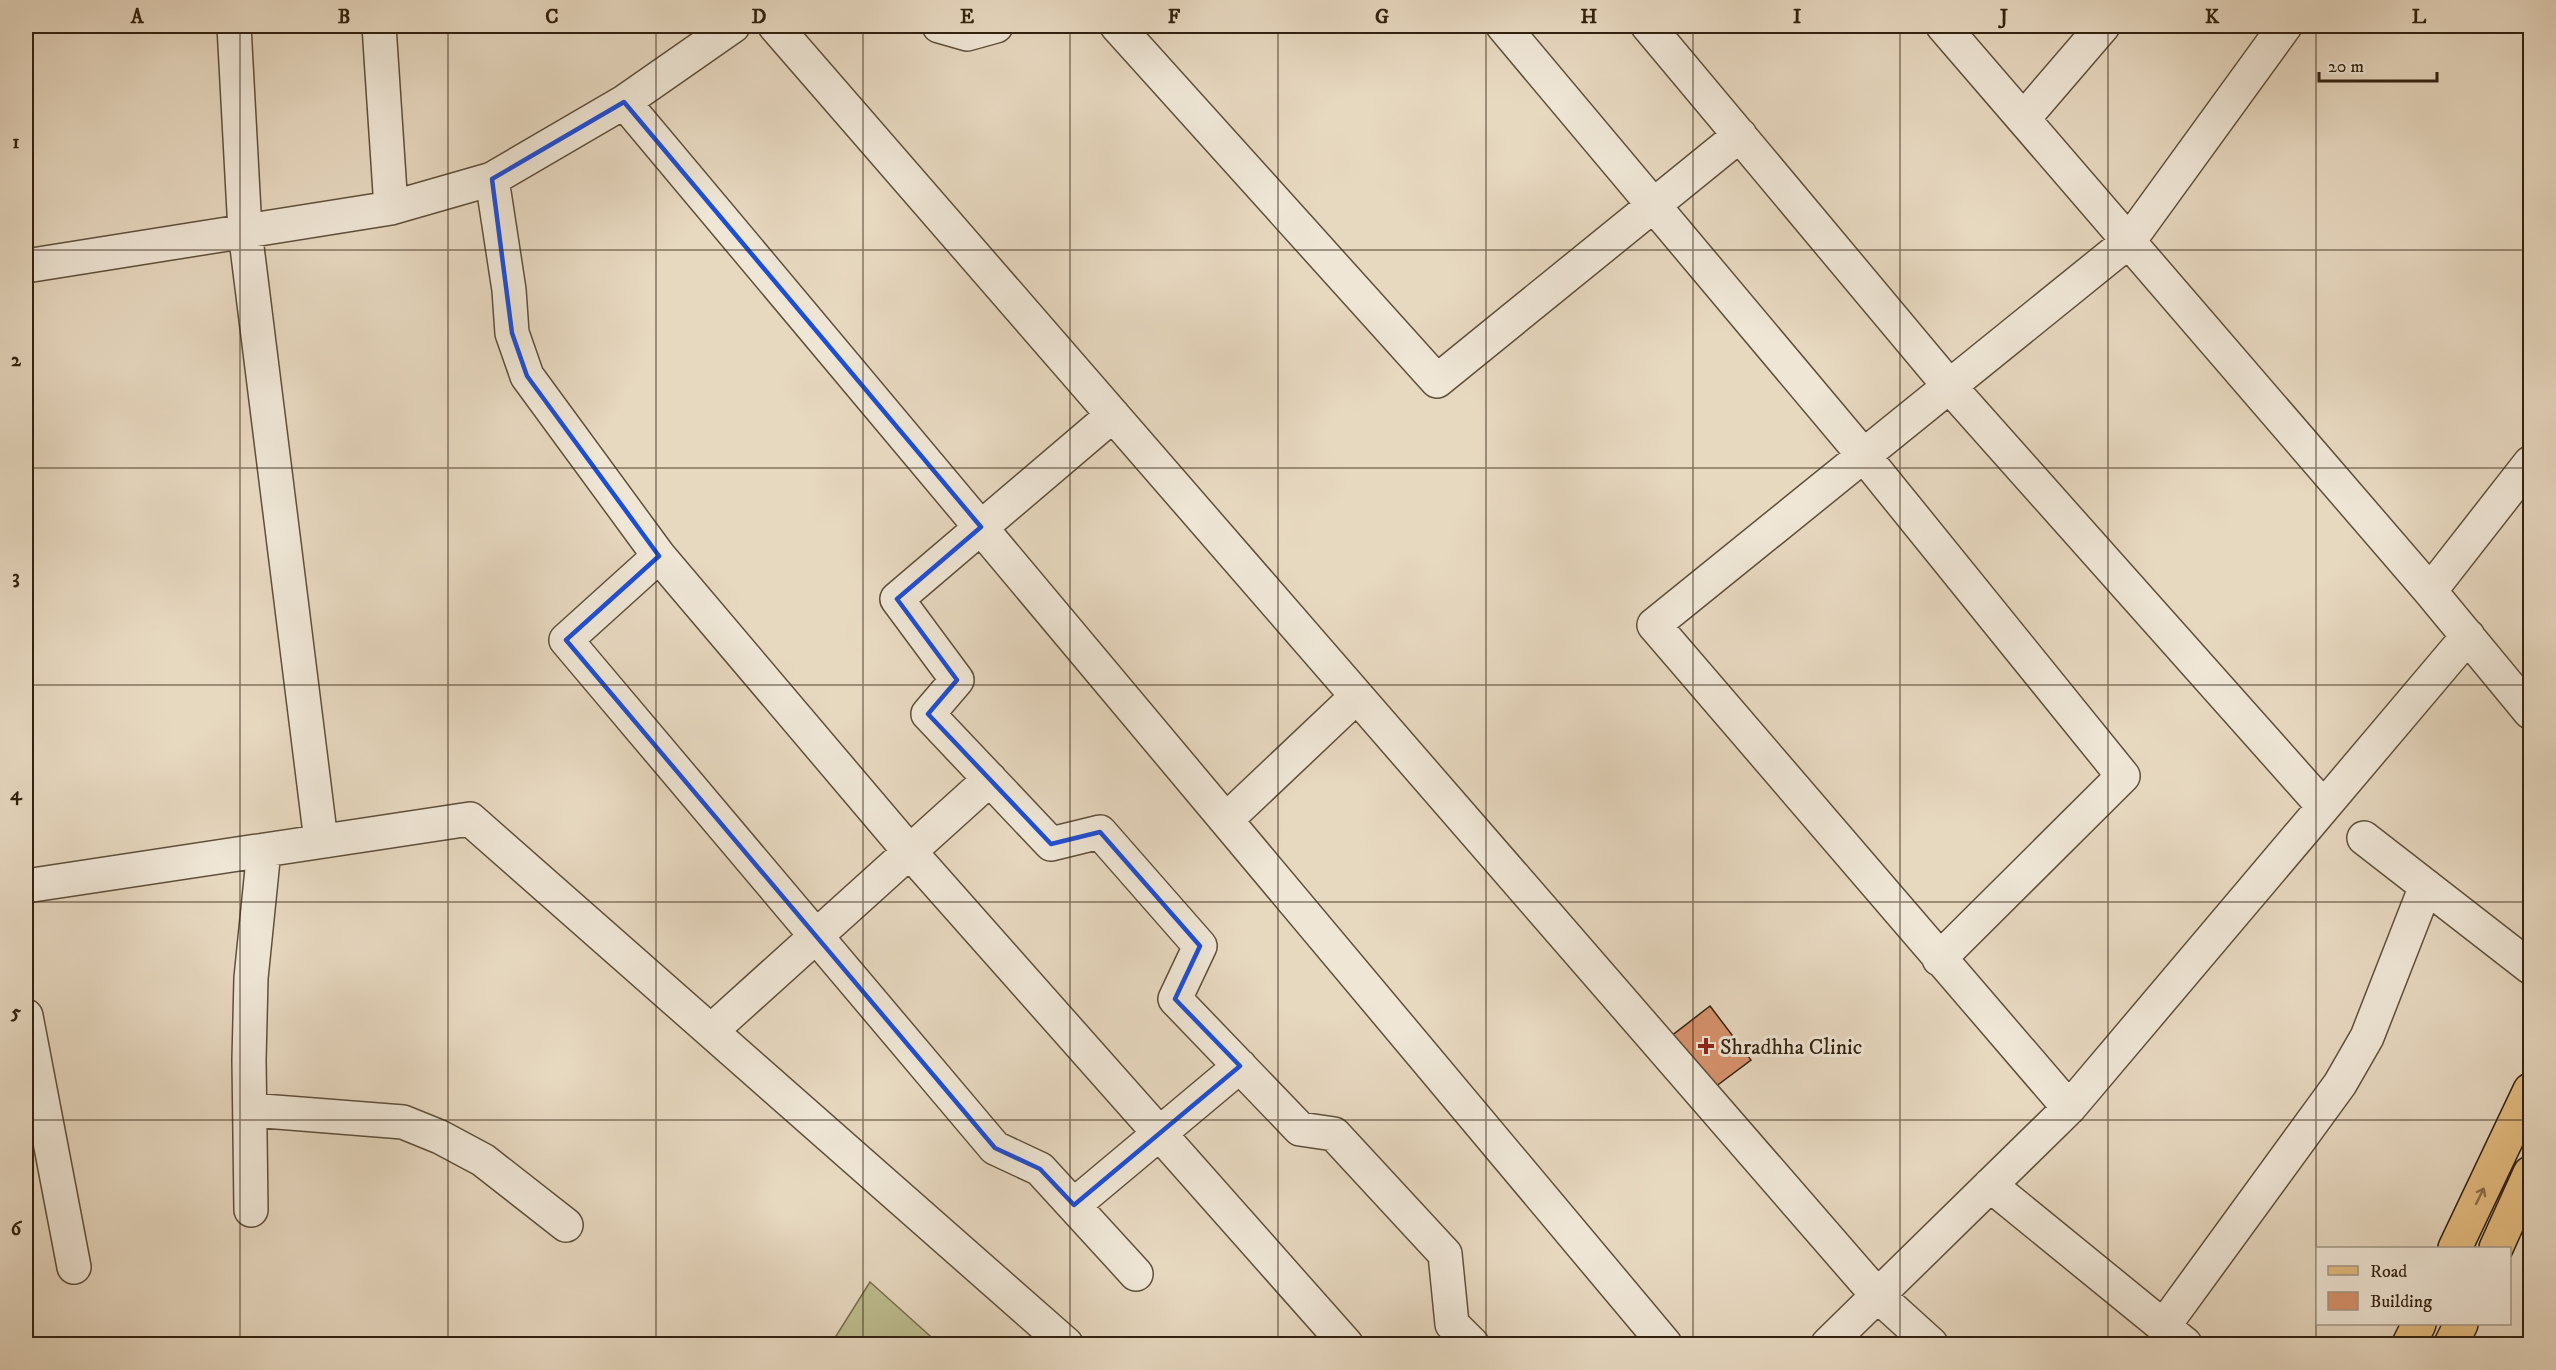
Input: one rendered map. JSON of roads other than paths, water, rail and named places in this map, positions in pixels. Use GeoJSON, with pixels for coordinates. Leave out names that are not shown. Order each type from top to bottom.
{"type":"FeatureCollection","features":[{"type":"Feature","properties":{"kind":"main road"},"geometry":{"type":"LineString","coordinates":[[2455,1247],[2530,1090]]}},
{"type":"Feature","properties":{"kind":"main road"},"geometry":{"type":"LineString","coordinates":[[2496,1247],[2530,1173]]}},
{"type":"Feature","properties":{"kind":"main road"},"geometry":{"type":"LineString","coordinates":[[2409,1344],[2418,1325]]}},
{"type":"Feature","properties":{"kind":"main road"},"geometry":{"type":"LineString","coordinates":[[2451,1344],[2460,1325]]}},
{"type":"Feature","properties":{"kind":"street"},"geometry":{"type":"LineString","coordinates":[[234,26],[245,231],[321,841]]}},
{"type":"Feature","properties":{"kind":"street"},"geometry":{"type":"LineString","coordinates":[[379,26],[391,208]]}},
{"type":"Feature","properties":{"kind":"street"},"geometry":{"type":"LineString","coordinates":[[26,266],[391,208],[492,179],[624,102],[733,26]]}},
{"type":"Feature","properties":{"kind":"street"},"geometry":{"type":"LineString","coordinates":[[775,26],[1878,1295],[1931,1344]]}},
{"type":"Feature","properties":{"kind":"street"},"geometry":{"type":"LineString","coordinates":[[939,26],[967,34],[996,26]]}},
{"type":"Feature","properties":{"kind":"street"},"geometry":{"type":"LineString","coordinates":[[1117,26],[1437,381],[1740,135]]}},
{"type":"Feature","properties":{"kind":"street"},"geometry":{"type":"LineString","coordinates":[[1503,26],[1864,456],[2123,776],[1939,959]]}},
{"type":"Feature","properties":{"kind":"street"},"geometry":{"type":"LineString","coordinates":[[1648,26],[1950,387],[2323,806]]}},
{"type":"Feature","properties":{"kind":"street"},"geometry":{"type":"LineString","coordinates":[[1943,26],[2430,591],[2530,712]]}},
{"type":"Feature","properties":{"kind":"street"},"geometry":{"type":"LineString","coordinates":[[2024,118],[2103,26]]}},
{"type":"Feature","properties":{"kind":"street"},"geometry":{"type":"LineString","coordinates":[[2069,1108],[1654,625],[2129,242],[2285,26]]}},
{"type":"Feature","properties":{"kind":"street"},"geometry":{"type":"LineString","coordinates":[[624,102],[1665,1344]]}},
{"type":"Feature","properties":{"kind":"street"},"geometry":{"type":"LineString","coordinates":[[492,179],[509,290],[512,333],[527,376],[659,556],[910,852],[1346,1344]]}},
{"type":"Feature","properties":{"kind":"street"},"geometry":{"type":"LineString","coordinates":[[1113,415],[897,599],[957,680],[928,714],[1051,844],[1100,832],[1193,937],[1200,946],[1175,999],[1300,1129],[1334,1134],[1445,1254],[1452,1324],[1472,1344]]}},
{"type":"Feature","properties":{"kind":"street"},"geometry":{"type":"LineString","coordinates":[[2430,591],[2530,463]]}},
{"type":"Feature","properties":{"kind":"street"},"geometry":{"type":"LineString","coordinates":[[659,556],[566,640],[995,1148],[1040,1169],[1136,1274]]}},
{"type":"Feature","properties":{"kind":"street"},"geometry":{"type":"LineString","coordinates":[[1828,1344],[2069,1108],[2468,636]]}},
{"type":"Feature","properties":{"kind":"street"},"geometry":{"type":"LineString","coordinates":[[1226,820],[1357,696]]}},
{"type":"Feature","properties":{"kind":"street"},"geometry":{"type":"LineString","coordinates":[[711,1032],[990,779]]}},
{"type":"Feature","properties":{"kind":"street"},"geometry":{"type":"LineString","coordinates":[[26,886],[470,819],[1066,1344]]}},
{"type":"Feature","properties":{"kind":"street"},"geometry":{"type":"LineString","coordinates":[[2364,838],[2530,967]]}},
{"type":"Feature","properties":{"kind":"street"},"geometry":{"type":"LineString","coordinates":[[250,1210],[251,978],[264,850]]}},
{"type":"Feature","properties":{"kind":"street"},"geometry":{"type":"LineString","coordinates":[[1990,1185],[2174,1336],[2340,1084],[2367,1037],[2426,886]]}},
{"type":"Feature","properties":{"kind":"street"},"geometry":{"type":"LineString","coordinates":[[26,1016],[74,1267]]}},
{"type":"Feature","properties":{"kind":"street"},"geometry":{"type":"LineString","coordinates":[[1074,1205],[1240,1066]]}},
{"type":"Feature","properties":{"kind":"street"},"geometry":{"type":"LineString","coordinates":[[250,1110],[403,1122],[440,1137],[483,1160],[566,1225]]}},
{"type":"Feature","properties":{"kind":"place","name":"Shradhha Clinic"},"geometry":{"type":"Point","coordinates":[1706,1046]}}]}
